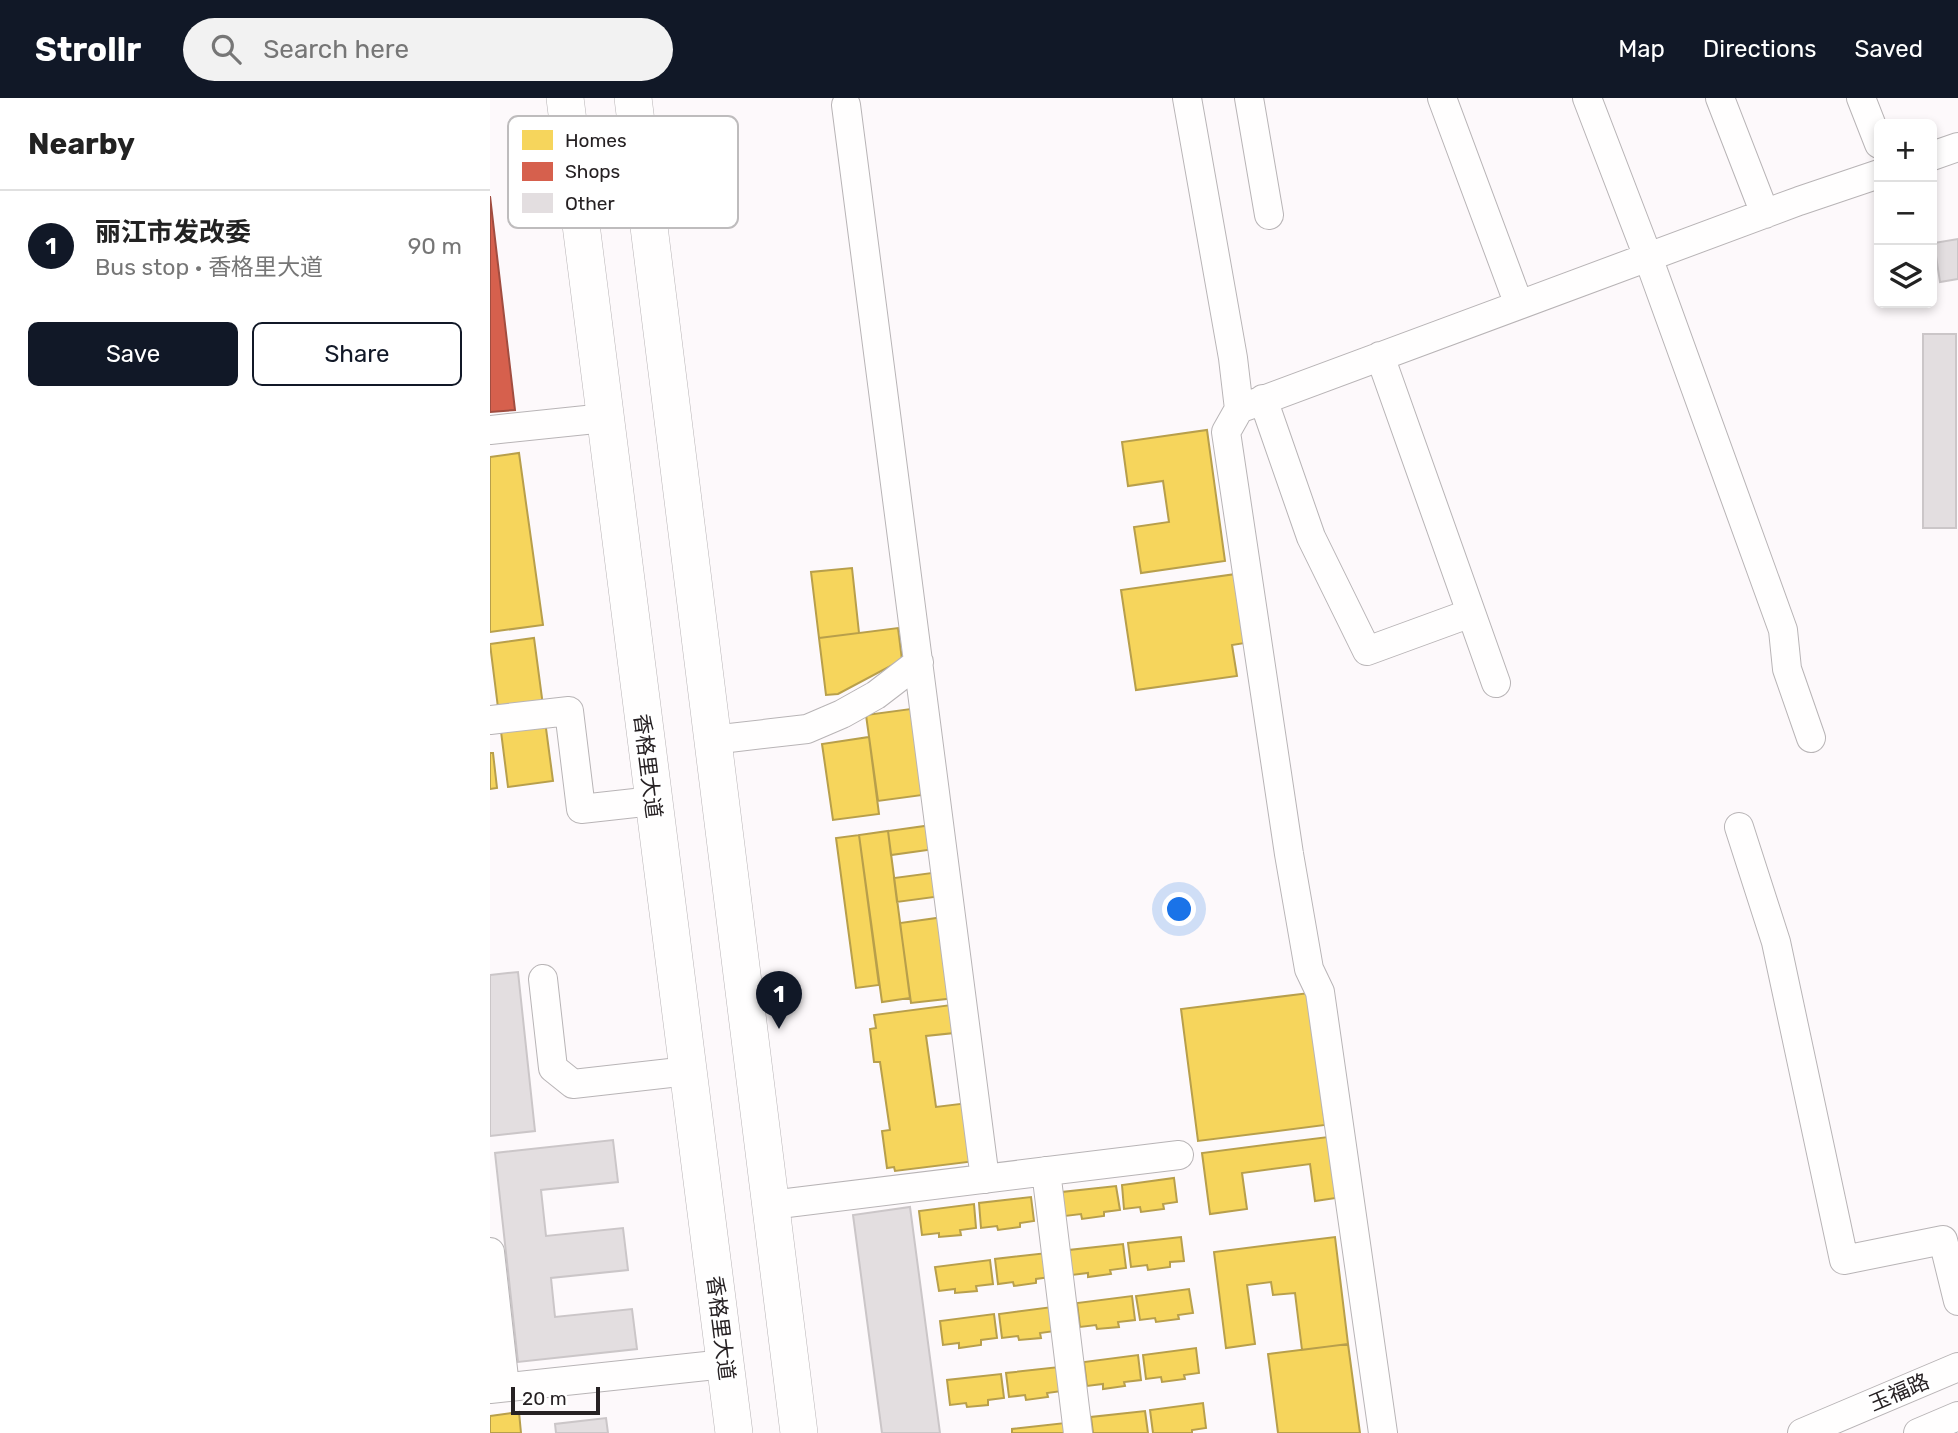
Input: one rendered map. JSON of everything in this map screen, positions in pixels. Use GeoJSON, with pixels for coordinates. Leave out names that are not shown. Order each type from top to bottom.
{"type":"FeatureCollection","features":[{"type":"Feature","properties":{"kind":"main road","name":"香格里大道"},"geometry":{"type":"LineString","coordinates":[[565,98],[567,116]]}},
{"type":"Feature","properties":{"kind":"main road"},"geometry":{"type":"LineString","coordinates":[[633,98],[635,116]]}},
{"type":"Feature","properties":{"kind":"main road","name":"香格里大道"},"geometry":{"type":"LineString","coordinates":[[581,228],[734,1433]]}},
{"type":"Feature","properties":{"kind":"main road"},"geometry":{"type":"LineString","coordinates":[[649,228],[799,1433]]}},
{"type":"Feature","properties":{"kind":"street"},"geometry":{"type":"LineString","coordinates":[[1187,98],[1233,358],[1311,537],[1367,651],[1471,613]]}},
{"type":"Feature","properties":{"kind":"street"},"geometry":{"type":"LineString","coordinates":[[1249,98],[1269,215]]}},
{"type":"Feature","properties":{"kind":"street"},"geometry":{"type":"LineString","coordinates":[[1442,98],[1519,305]]}},
{"type":"Feature","properties":{"kind":"street"},"geometry":{"type":"LineString","coordinates":[[1587,98],[1648,257],[1783,630],[1787,668],[1811,738]]}},
{"type":"Feature","properties":{"kind":"street"},"geometry":{"type":"LineString","coordinates":[[1720,98],[1765,214]]}},
{"type":"Feature","properties":{"kind":"street"},"geometry":{"type":"LineString","coordinates":[[1861,98],[1874,131]]}},
{"type":"Feature","properties":{"kind":"street"},"geometry":{"type":"LineString","coordinates":[[846,105],[985,1179]]}},
{"type":"Feature","properties":{"kind":"street"},"geometry":{"type":"LineString","coordinates":[[1937,154],[1958,147]]}},
{"type":"Feature","properties":{"kind":"street"},"geometry":{"type":"LineString","coordinates":[[1383,1433],[1320,992],[1309,969],[1291,866],[1226,432],[1251,404],[1874,176]]}},
{"type":"Feature","properties":{"kind":"street"},"geometry":{"type":"LineString","coordinates":[[1380,356],[1496,683]]}},
{"type":"Feature","properties":{"kind":"street"},"geometry":{"type":"LineString","coordinates":[[490,430],[605,418]]}},
{"type":"Feature","properties":{"kind":"street"},"geometry":{"type":"LineString","coordinates":[[712,740],[807,729],[876,695],[919,662]]}},
{"type":"Feature","properties":{"kind":"street"},"geometry":{"type":"LineString","coordinates":[[490,720],[569,711],[581,809],[653,802]]}},
{"type":"Feature","properties":{"kind":"street"},"geometry":{"type":"LineString","coordinates":[[1739,827],[1776,942],[1844,1260],[1943,1240],[1958,1301]]}},
{"type":"Feature","properties":{"kind":"street"},"geometry":{"type":"LineString","coordinates":[[543,979],[553,1068],[573,1084],[688,1071]]}},
{"type":"Feature","properties":{"kind":"street"},"geometry":{"type":"LineString","coordinates":[[771,1205],[1179,1155]]}},
{"type":"Feature","properties":{"kind":"street"},"geometry":{"type":"LineString","coordinates":[[1046,1171],[1078,1433]]}},
{"type":"Feature","properties":{"kind":"street"},"geometry":{"type":"LineString","coordinates":[[490,1252],[497,1388],[725,1364]]}},
{"type":"Feature","properties":{"kind":"street","name":"玉福路"},"geometry":{"type":"LineString","coordinates":[[1802,1433],[1958,1367]]}},
{"type":"Feature","properties":{"kind":"street"},"geometry":{"type":"LineString","coordinates":[[1921,1432],[1958,1416]]}},
{"type":"Feature","properties":{"kind":"building: Homes"},"geometry":{"type":"Polygon","coordinates":[[[1207,430],[1225,561],[1141,573],[1134,527],[1169,522],[1163,481],[1128,486],[1122,442],[1207,430]]]}},
{"type":"Feature","properties":{"kind":"building: Homes"},"geometry":{"type":"Polygon","coordinates":[[[519,453],[543,625],[490,632],[490,457],[519,453]]]}},
{"type":"Feature","properties":{"kind":"building: Homes"},"geometry":{"type":"Polygon","coordinates":[[[852,568],[859,633],[819,638],[811,572],[852,568]]]}},
{"type":"Feature","properties":{"kind":"building: Homes"},"geometry":{"type":"Polygon","coordinates":[[[1236,574],[1245,643],[1232,645],[1237,676],[1136,690],[1121,590],[1236,574]]]}},
{"type":"Feature","properties":{"kind":"building: Homes"},"geometry":{"type":"Polygon","coordinates":[[[898,628],[902,660],[838,694],[826,695],[819,638],[898,628]]]}},
{"type":"Feature","properties":{"kind":"building: Homes"},"geometry":{"type":"Polygon","coordinates":[[[534,638],[553,781],[508,787],[490,644],[534,638]]]}},
{"type":"Feature","properties":{"kind":"building: Homes"},"geometry":{"type":"Polygon","coordinates":[[[918,708],[930,794],[878,801],[866,715],[918,708]]]}},
{"type":"Feature","properties":{"kind":"building: Homes"},"geometry":{"type":"Polygon","coordinates":[[[869,737],[879,814],[833,820],[822,744],[869,737]]]}},
{"type":"Feature","properties":{"kind":"building: Homes"},"geometry":{"type":"Polygon","coordinates":[[[490,753],[493,753],[497,788],[490,789],[490,753]]]}},
{"type":"Feature","properties":{"kind":"building: Homes"},"geometry":{"type":"Polygon","coordinates":[[[932,825],[935,849],[891,855],[888,831],[932,825]]]}},
{"type":"Feature","properties":{"kind":"building: Homes"},"geometry":{"type":"Polygon","coordinates":[[[888,831],[910,998],[882,1002],[859,835],[888,831]]]}},
{"type":"Feature","properties":{"kind":"building: Homes"},"geometry":{"type":"Polygon","coordinates":[[[859,835],[879,985],[856,988],[836,838],[859,835]]]}},
{"type":"Feature","properties":{"kind":"building: Homes"},"geometry":{"type":"Polygon","coordinates":[[[939,872],[942,896],[897,902],[894,878],[939,872]]]}},
{"type":"Feature","properties":{"kind":"building: Homes"},"geometry":{"type":"Polygon","coordinates":[[[944,917],[955,998],[911,1003],[900,923],[944,917]]]}},
{"type":"Feature","properties":{"kind":"building: Homes"},"geometry":{"type":"Polygon","coordinates":[[[1309,993],[1325,1125],[1198,1141],[1181,1009],[1309,993]]]}},
{"type":"Feature","properties":{"kind":"building: Homes"},"geometry":{"type":"Polygon","coordinates":[[[951,1005],[954,1033],[926,1036],[936,1107],[968,1103],[976,1161],[895,1171],[894,1167],[887,1168],[882,1131],[890,1130],[880,1062],[874,1062],[870,1029],[876,1028],[874,1015],[951,1005]]]}},
{"type":"Feature","properties":{"kind":"building: Homes"},"geometry":{"type":"Polygon","coordinates":[[[1328,1137],[1336,1198],[1315,1201],[1310,1164],[1242,1173],[1247,1209],[1210,1214],[1202,1153],[1328,1137]]]}},
{"type":"Feature","properties":{"kind":"building: Homes"},"geometry":{"type":"Polygon","coordinates":[[[1174,1178],[1177,1202],[1163,1204],[1164,1209],[1141,1212],[1140,1207],[1124,1209],[1122,1185],[1174,1178]]]}},
{"type":"Feature","properties":{"kind":"building: Homes"},"geometry":{"type":"Polygon","coordinates":[[[1116,1186],[1120,1210],[1104,1212],[1104,1216],[1082,1219],[1081,1214],[1065,1216],[1062,1192],[1116,1186]]]}},
{"type":"Feature","properties":{"kind":"building: Homes"},"geometry":{"type":"Polygon","coordinates":[[[1031,1197],[1034,1221],[1020,1223],[1020,1227],[998,1230],[997,1226],[981,1228],[979,1203],[1031,1197]]]}},
{"type":"Feature","properties":{"kind":"building: Homes"},"geometry":{"type":"Polygon","coordinates":[[[974,1204],[976,1228],[960,1230],[961,1235],[922,1235],[919,1211],[974,1204]]]}},
{"type":"Feature","properties":{"kind":"building: Homes"},"geometry":{"type":"Polygon","coordinates":[[[1181,1237],[1184,1261],[1170,1262],[1170,1267],[1148,1270],[1147,1265],[1131,1267],[1128,1243],[1181,1237]]]}},
{"type":"Feature","properties":{"kind":"building: Homes"},"geometry":{"type":"Polygon","coordinates":[[[1335,1237],[1348,1344],[1302,1350],[1295,1293],[1273,1295],[1271,1282],[1247,1285],[1255,1344],[1226,1348],[1214,1252],[1335,1237]]]}},
{"type":"Feature","properties":{"kind":"building: Homes"},"geometry":{"type":"Polygon","coordinates":[[[1123,1244],[1126,1268],[1110,1270],[1111,1274],[1088,1277],[1088,1273],[1072,1275],[1069,1250],[1123,1244]]]}},
{"type":"Feature","properties":{"kind":"building: Homes"},"geometry":{"type":"Polygon","coordinates":[[[1047,1253],[1051,1277],[1036,1279],[1036,1283],[1014,1286],[1013,1282],[998,1284],[995,1259],[1047,1253]]]}},
{"type":"Feature","properties":{"kind":"building: Homes"},"geometry":{"type":"Polygon","coordinates":[[[990,1260],[993,1284],[976,1286],[977,1291],[939,1291],[935,1267],[990,1260]]]}},
{"type":"Feature","properties":{"kind":"building: Homes"},"geometry":{"type":"Polygon","coordinates":[[[1189,1289],[1193,1313],[1178,1315],[1179,1319],[1156,1322],[1155,1318],[1140,1320],[1136,1296],[1189,1289]]]}},
{"type":"Feature","properties":{"kind":"building: Homes"},"geometry":{"type":"Polygon","coordinates":[[[1132,1296],[1135,1320],[1118,1322],[1119,1327],[1080,1327],[1077,1303],[1132,1296]]]}},
{"type":"Feature","properties":{"kind":"building: Homes"},"geometry":{"type":"Polygon","coordinates":[[[1052,1307],[1055,1331],[1040,1333],[1041,1338],[1002,1338],[999,1314],[1052,1307]]]}},
{"type":"Feature","properties":{"kind":"building: Homes"},"geometry":{"type":"Polygon","coordinates":[[[994,1314],[997,1338],[981,1340],[981,1345],[959,1348],[959,1343],[943,1345],[940,1321],[994,1314]]]}},
{"type":"Feature","properties":{"kind":"building: Homes"},"geometry":{"type":"Polygon","coordinates":[[[1348,1344],[1360,1433],[1278,1433],[1268,1354],[1348,1344]]]}},
{"type":"Feature","properties":{"kind":"building: Homes"},"geometry":{"type":"Polygon","coordinates":[[[1196,1348],[1199,1373],[1184,1375],[1185,1379],[1162,1382],[1161,1377],[1146,1379],[1143,1355],[1196,1348]]]}},
{"type":"Feature","properties":{"kind":"building: Homes"},"geometry":{"type":"Polygon","coordinates":[[[1138,1355],[1141,1380],[1124,1382],[1125,1386],[1103,1389],[1103,1384],[1087,1386],[1084,1362],[1138,1355]]]}},
{"type":"Feature","properties":{"kind":"building: Homes"},"geometry":{"type":"Polygon","coordinates":[[[1059,1367],[1062,1391],[1047,1393],[1048,1397],[1026,1400],[1025,1395],[1009,1397],[1006,1373],[1059,1367]]]}},
{"type":"Feature","properties":{"kind":"building: Homes"},"geometry":{"type":"Polygon","coordinates":[[[1001,1374],[1004,1398],[988,1400],[988,1405],[950,1405],[947,1380],[1001,1374]]]}},
{"type":"Feature","properties":{"kind":"building: Homes"},"geometry":{"type":"Polygon","coordinates":[[[1203,1403],[1206,1428],[1192,1430],[1192,1433],[1153,1433],[1150,1410],[1203,1403]]]}},
{"type":"Feature","properties":{"kind":"building: Homes"},"geometry":{"type":"Polygon","coordinates":[[[1145,1411],[1148,1433],[1093,1433],[1091,1417],[1145,1411]]]}},
{"type":"Feature","properties":{"kind":"building: Homes"},"geometry":{"type":"Polygon","coordinates":[[[519,1412],[521,1433],[490,1433],[490,1416],[519,1412]]]}},
{"type":"Feature","properties":{"kind":"building: Homes"},"geometry":{"type":"Polygon","coordinates":[[[1065,1423],[1066,1433],[1012,1433],[1012,1429],[1065,1423]]]}},
{"type":"Feature","properties":{"kind":"building: Shops"},"geometry":{"type":"Polygon","coordinates":[[[490,196],[515,410],[490,412],[490,196]]]}},
{"type":"Feature","properties":{"kind":"building: Other"},"geometry":{"type":"Polygon","coordinates":[[[1958,239],[1958,279],[1940,282],[1937,242],[1958,239]]]}},
{"type":"Feature","properties":{"kind":"building: Other"},"geometry":{"type":"Polygon","coordinates":[[[1923,334],[1956,334],[1956,528],[1923,528],[1923,334]]]}},
{"type":"Feature","properties":{"kind":"building: Other"},"geometry":{"type":"Polygon","coordinates":[[[518,972],[535,1131],[490,1136],[490,975],[518,972]]]}},
{"type":"Feature","properties":{"kind":"building: Other"},"geometry":{"type":"Polygon","coordinates":[[[613,1140],[618,1182],[541,1190],[546,1236],[623,1228],[628,1270],[551,1278],[555,1317],[632,1309],[637,1349],[518,1362],[495,1153],[613,1140]]]}},
{"type":"Feature","properties":{"kind":"building: Other"},"geometry":{"type":"Polygon","coordinates":[[[910,1207],[940,1433],[882,1433],[853,1215],[910,1207]]]}},
{"type":"Feature","properties":{"kind":"building: Other"},"geometry":{"type":"Polygon","coordinates":[[[606,1418],[608,1433],[556,1433],[555,1424],[606,1418]]]}},
{"type":"Feature","properties":{"kind":"place","name":"丽江市发改委"},"geometry":{"type":"Point","coordinates":[779,1029]}}]}
